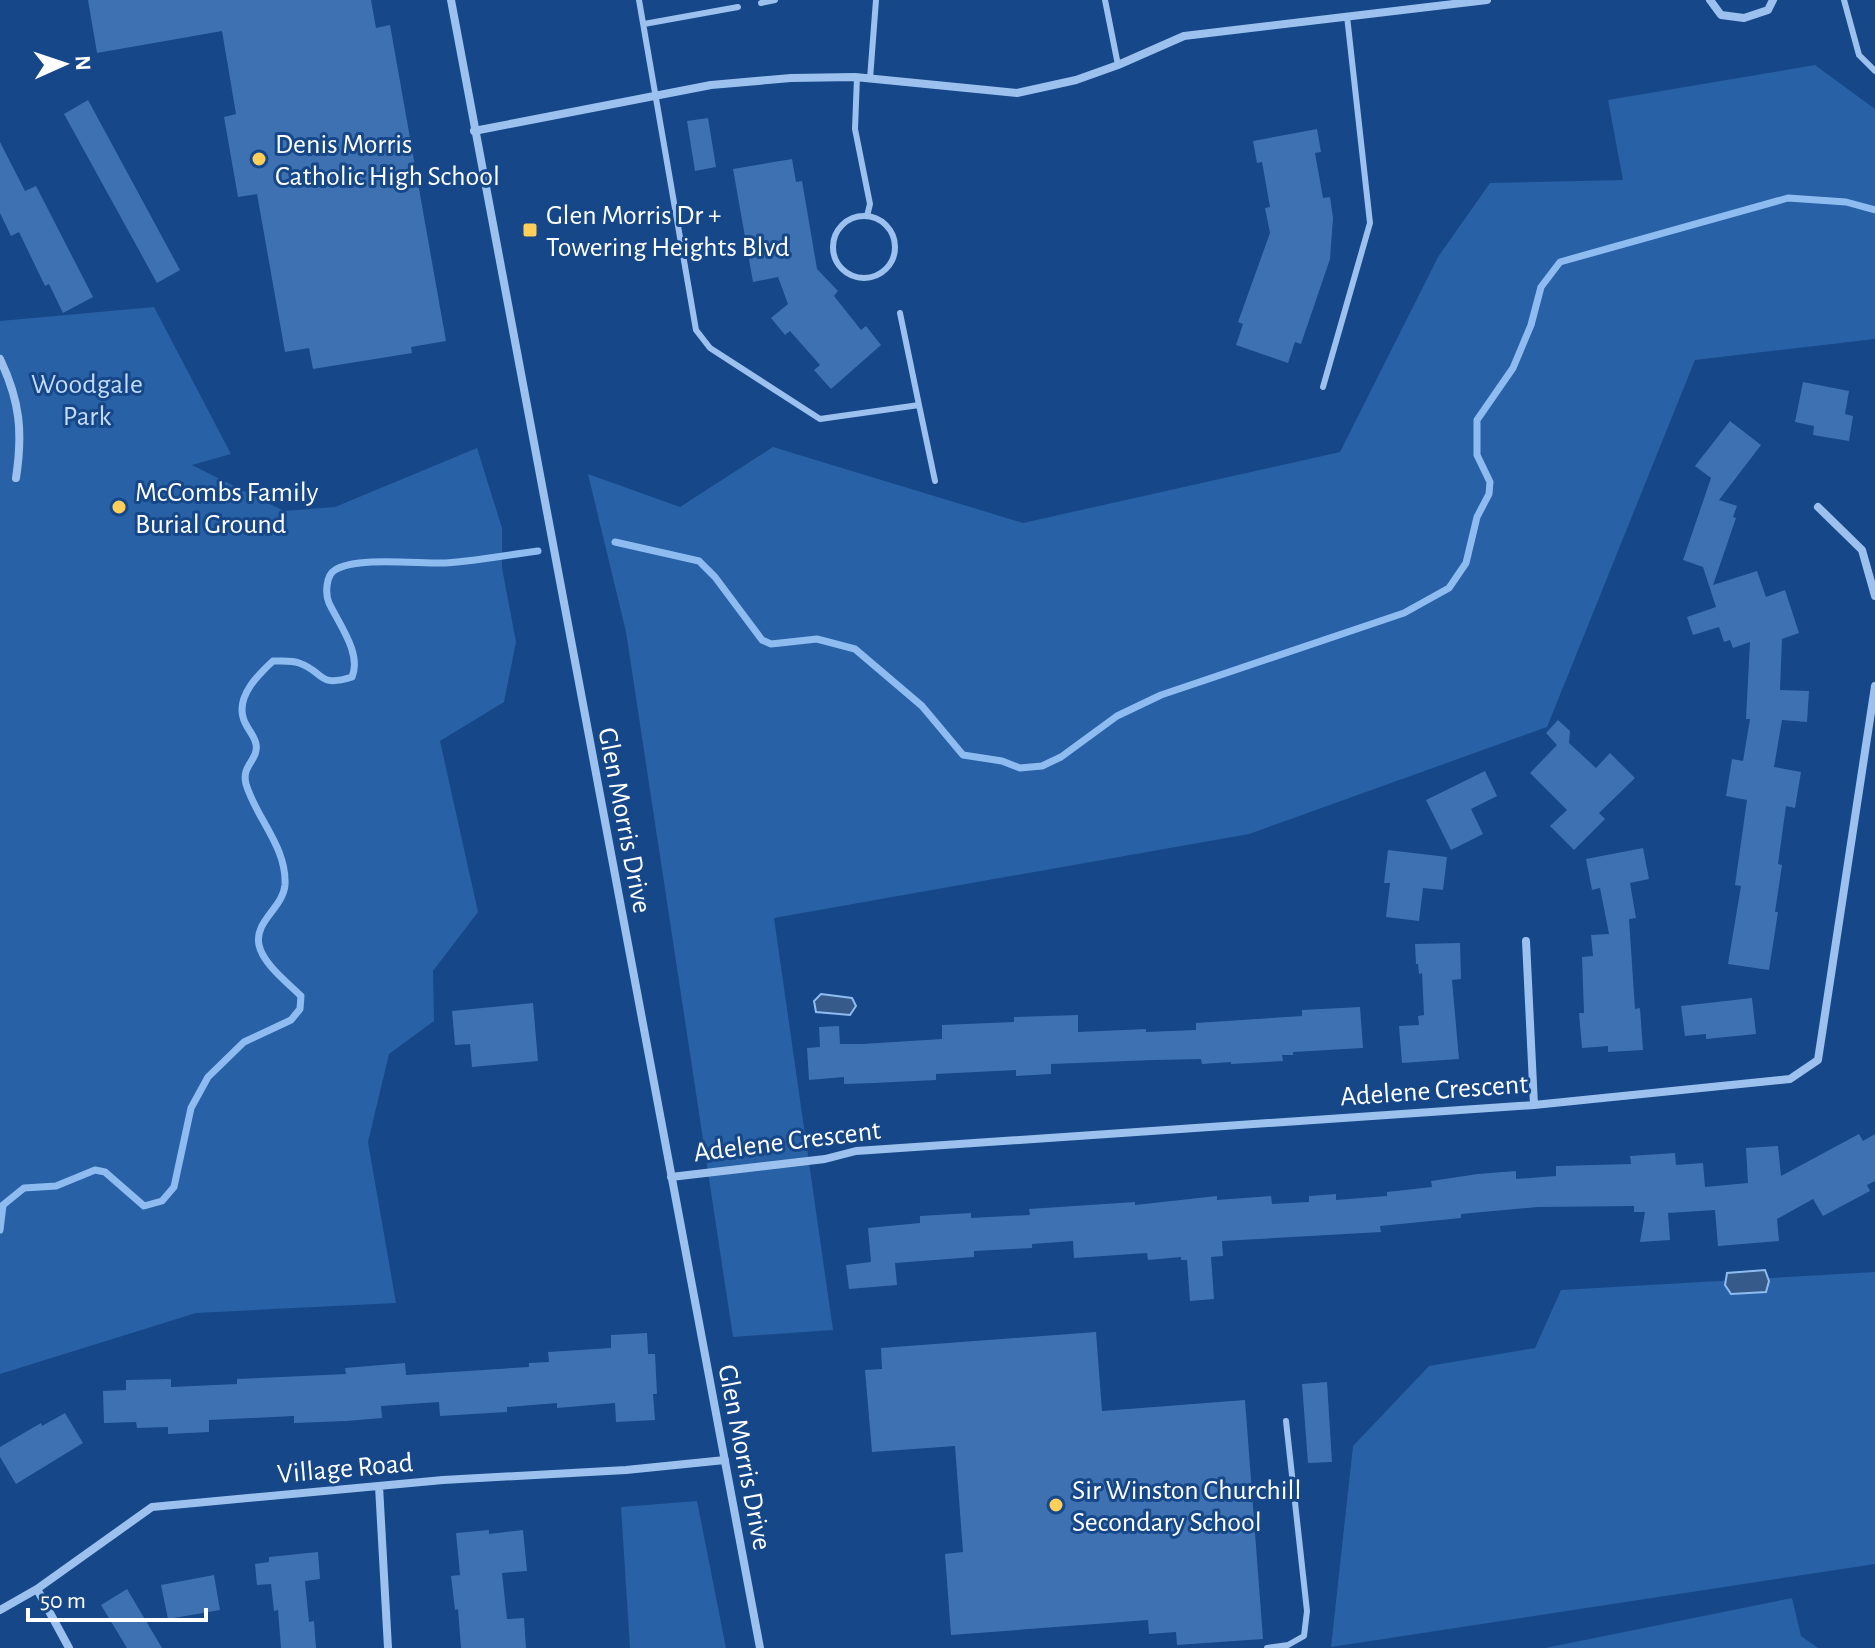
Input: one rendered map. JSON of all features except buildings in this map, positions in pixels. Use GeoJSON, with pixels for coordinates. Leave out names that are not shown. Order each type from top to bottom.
{"type":"FeatureCollection","features":[{"type":"Feature","properties":{"kind":"street","name":"Glen Morris Drive"},"geometry":{"type":"LineString","coordinates":[[451,0],[760,1648]]}},
{"type":"Feature","properties":{"kind":"street"},"geometry":{"type":"LineString","coordinates":[[474,131],[711,85],[791,78],[857,77],[1017,93],[1076,80],[1184,36],[1487,0]]}},
{"type":"Feature","properties":{"kind":"street"},"geometry":{"type":"LineString","coordinates":[[1710,0],[1721,15],[1744,18],[1768,10],[1773,0]]}},
{"type":"Feature","properties":{"kind":"street"},"geometry":{"type":"LineString","coordinates":[[0,359],[12,385],[20,425],[21,445],[16,478]]}},
{"type":"Feature","properties":{"kind":"street"},"geometry":{"type":"LineString","coordinates":[[1818,507],[1862,550],[1875,596]]}},
{"type":"Feature","properties":{"kind":"street","name":"Adelene Crescent"},"geometry":{"type":"LineString","coordinates":[[671,1177],[825,1159],[856,1151],[1534,1105],[1790,1079],[1818,1060],[1875,686]]}},
{"type":"Feature","properties":{"kind":"street"},"geometry":{"type":"LineString","coordinates":[[1526,941],[1534,1105]]}},
{"type":"Feature","properties":{"kind":"street","name":"Village Road"},"geometry":{"type":"LineString","coordinates":[[0,1610],[37,1589],[152,1507],[455,1479],[626,1470],[725,1460]]}},
{"type":"Feature","properties":{"kind":"street"},"geometry":{"type":"LineString","coordinates":[[379,1486],[388,1648]]}},
{"type":"Feature","properties":{"kind":"street"},"geometry":{"type":"LineString","coordinates":[[37,1589],[69,1648]]}},
{"type":"Feature","properties":{"kind":"lane"},"geometry":{"type":"LineString","coordinates":[[639,0],[696,330],[710,348],[820,419],[919,405]]}},
{"type":"Feature","properties":{"kind":"lane"},"geometry":{"type":"LineString","coordinates":[[761,3],[775,0]]}},
{"type":"Feature","properties":{"kind":"lane"},"geometry":{"type":"LineString","coordinates":[[870,79],[876,0]]}},
{"type":"Feature","properties":{"kind":"lane"},"geometry":{"type":"LineString","coordinates":[[1105,0],[1118,65]]}},
{"type":"Feature","properties":{"kind":"lane"},"geometry":{"type":"LineString","coordinates":[[1844,0],[1859,55],[1875,71]]}},
{"type":"Feature","properties":{"kind":"lane"},"geometry":{"type":"LineString","coordinates":[[644,24],[738,7]]}},
{"type":"Feature","properties":{"kind":"lane"},"geometry":{"type":"LineString","coordinates":[[1323,387],[1370,223],[1347,16]]}},
{"type":"Feature","properties":{"kind":"lane"},"geometry":{"type":"LineString","coordinates":[[857,77],[855,129],[870,204],[867,216]]}},
{"type":"Feature","properties":{"kind":"lane"},"geometry":{"type":"LineString","coordinates":[[867,216],[885,225],[895,242],[895,251],[892,261],[879,275],[860,278],[850,276],[836,261],[834,240],[846,222],[867,216]]}},
{"type":"Feature","properties":{"kind":"lane"},"geometry":{"type":"LineString","coordinates":[[900,313],[935,481]]}},
{"type":"Feature","properties":{"kind":"lane"},"geometry":{"type":"LineString","coordinates":[[1267,1648],[1288,1645],[1304,1636],[1307,1611],[1286,1421]]}},
{"type":"Feature","properties":{"kind":"green space"},"geometry":{"type":"Polygon","coordinates":[[[1815,65],[1875,109],[1875,339],[1695,360],[1547,727],[1249,834],[774,918],[833,1330],[733,1337],[626,632],[588,474],[680,507],[773,447],[1023,523],[1340,452],[1438,257],[1490,183],[1623,180],[1608,100],[1815,65]]]}},
{"type":"Feature","properties":{"kind":"green space","name":"Woodgale Park"},"geometry":{"type":"Polygon","coordinates":[[[154,307],[231,454],[192,465],[284,511],[335,507],[477,448],[502,528],[502,568],[516,642],[504,702],[440,741],[478,912],[433,971],[434,1021],[389,1054],[368,1142],[396,1303],[196,1313],[0,1374],[0,321],[154,307]]]}},
{"type":"Feature","properties":{"kind":"green space"},"geometry":{"type":"Polygon","coordinates":[[[1875,1272],[1875,1564],[1331,1647],[1353,1446],[1429,1366],[1535,1348],[1561,1290],[1875,1272]]]}},
{"type":"Feature","properties":{"kind":"green space"},"geometry":{"type":"Polygon","coordinates":[[[697,1501],[726,1648],[630,1648],[621,1507],[697,1501]]]}},
{"type":"Feature","properties":{"kind":"green space"},"geometry":{"type":"Polygon","coordinates":[[[1792,1598],[1801,1636],[1818,1648],[1545,1648],[1792,1598]]]}},
{"type":"Feature","properties":{"kind":"shaded area"},"geometry":{"type":"Polygon","coordinates":[[[821,994],[852,998],[856,1006],[850,1015],[816,1012],[814,1001],[821,994]]]}},
{"type":"Feature","properties":{"kind":"shaded area"},"geometry":{"type":"Polygon","coordinates":[[[1765,1270],[1769,1281],[1766,1292],[1731,1294],[1725,1285],[1727,1273],[1765,1270]]]}},
{"type":"Feature","properties":{"kind":"waterway"},"geometry":{"type":"LineString","coordinates":[[615,542],[699,561],[715,577],[762,640],[771,644],[817,639],[855,649],[922,706],[963,755],[1002,761],[1020,768],[1042,766],[1061,757],[1117,716],[1161,695],[1404,613],[1449,588],[1466,563],[1477,517],[1489,494],[1490,482],[1477,455],[1477,420],[1513,368],[1531,325],[1541,287],[1560,262],[1788,198],[1846,202],[1875,210]]}},
{"type":"Feature","properties":{"kind":"waterway"},"geometry":{"type":"LineString","coordinates":[[0,1230],[3,1205],[24,1188],[56,1186],[95,1170],[105,1172],[144,1206],[162,1201],[174,1187],[191,1108],[208,1077],[244,1042],[291,1020],[300,1009],[301,996],[271,966],[259,945],[261,929],[283,893],[284,871],[276,845],[246,784],[246,772],[255,754],[256,744],[244,721],[242,709],[250,686],[273,661],[299,663],[327,680],[352,677],[352,649],[328,599],[327,585],[332,572],[358,563],[446,563],[538,551]]}},
{"type":"Feature","properties":{"kind":"place","name":"Denis Morris Catholic High School"},"geometry":{"type":"Point","coordinates":[259,159]}},
{"type":"Feature","properties":{"kind":"place","name":"Glen Morris Dr + Towering Heights Blvd"},"geometry":{"type":"Point","coordinates":[530,230]}},
{"type":"Feature","properties":{"kind":"place","name":"McCombs Family Burial Ground"},"geometry":{"type":"Point","coordinates":[119,507]}},
{"type":"Feature","properties":{"kind":"place","name":"Sir Winston Churchill Secondary School"},"geometry":{"type":"Point","coordinates":[1056,1505]}}]}
